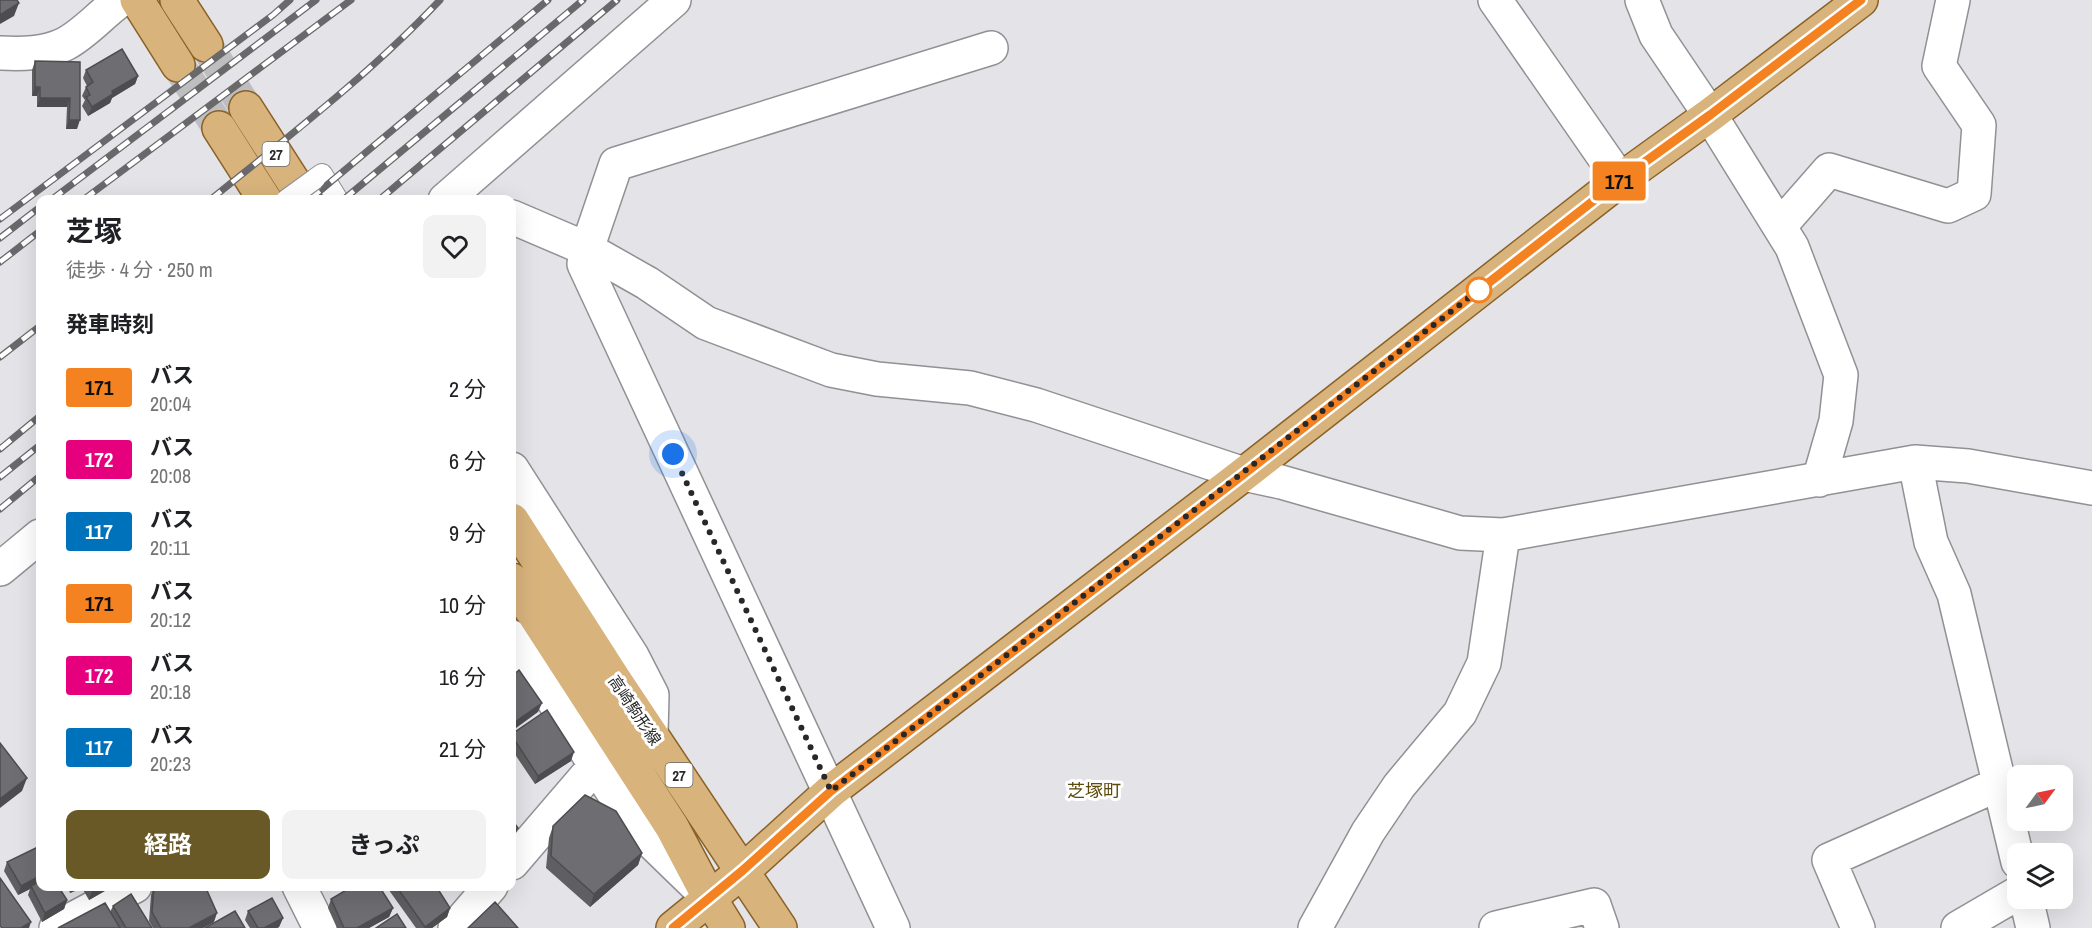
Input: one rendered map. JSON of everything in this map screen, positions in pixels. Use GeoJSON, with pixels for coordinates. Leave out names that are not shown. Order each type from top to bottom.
{"type":"FeatureCollection","features":[{"type":"Feature","properties":{"kind":"main road"},"geometry":{"type":"LineString","coordinates":[[177,0],[206,45]]}},
{"type":"Feature","properties":{"kind":"main road"},"geometry":{"type":"LineString","coordinates":[[673,928],[710,899],[831,791],[1244,474],[1620,180],[1861,0]]}},
{"type":"Feature","properties":{"kind":"main road"},"geometry":{"type":"LineString","coordinates":[[117,2],[178,64]]}},
{"type":"Feature","properties":{"kind":"main road","name":"27"},"geometry":{"type":"LineString","coordinates":[[246,108],[310,189]]}},
{"type":"Feature","properties":{"kind":"main road","name":"27"},"geometry":{"type":"LineString","coordinates":[[219,128],[262,195]]}},
{"type":"Feature","properties":{"kind":"main road","name":"高崎駒形線"},"geometry":{"type":"LineString","coordinates":[[516,526],[614,679],[780,928]]}},
{"type":"Feature","properties":{"kind":"main road","name":"高崎駒形線"},"geometry":{"type":"LineString","coordinates":[[516,587],[607,755],[672,827],[728,928]]}},
{"type":"Feature","properties":{"kind":"street"},"geometry":{"type":"LineString","coordinates":[[460,195],[674,0]]}},
{"type":"Feature","properties":{"kind":"street"},"geometry":{"type":"LineString","coordinates":[[1496,0],[1620,180]]}},
{"type":"Feature","properties":{"kind":"street"},"geometry":{"type":"LineString","coordinates":[[1642,0],[1656,34],[1710,115],[1792,247],[1841,375],[1836,421],[1819,480]]}},
{"type":"Feature","properties":{"kind":"street"},"geometry":{"type":"LineString","coordinates":[[1780,226],[1830,170],[1948,206],[1974,194],[1979,124],[1939,66],[1953,0]]}},
{"type":"Feature","properties":{"kind":"street"},"geometry":{"type":"LineString","coordinates":[[0,53],[25,54],[64,45],[117,2]]}},
{"type":"Feature","properties":{"kind":"street"},"geometry":{"type":"LineString","coordinates":[[893,928],[584,264],[616,164],[991,48]]}},
{"type":"Feature","properties":{"kind":"street"},"geometry":{"type":"LineString","coordinates":[[516,219],[587,249],[648,283],[706,323],[831,370],[877,379],[970,388],[1036,405],[1244,474],[1281,482],[1460,533],[1503,535],[1915,462],[1968,466],[2092,488]]}},
{"type":"Feature","properties":{"kind":"street"},"geometry":{"type":"LineString","coordinates":[[1915,462],[1932,542],[1954,594],[2013,843]]}},
{"type":"Feature","properties":{"kind":"street"},"geometry":{"type":"LineString","coordinates":[[516,475],[632,656],[652,695],[651,733]]}},
{"type":"Feature","properties":{"kind":"street"},"geometry":{"type":"LineString","coordinates":[[1315,928],[1368,832],[1399,786],[1460,713],[1484,663],[1503,535]]}},
{"type":"Feature","properties":{"kind":"street"},"geometry":{"type":"LineString","coordinates":[[0,569],[36,539]]}},
{"type":"Feature","properties":{"kind":"street"},"geometry":{"type":"LineString","coordinates":[[516,642],[607,755],[516,858]]}},
{"type":"Feature","properties":{"kind":"street"},"geometry":{"type":"LineString","coordinates":[[1858,928],[1829,860],[1999,784]]}},
{"type":"Feature","properties":{"kind":"street"},"geometry":{"type":"LineString","coordinates":[[57,928],[126,891]]}},
{"type":"Feature","properties":{"kind":"street"},"geometry":{"type":"LineString","coordinates":[[302,891],[320,928]]}},
{"type":"Feature","properties":{"kind":"street"},"geometry":{"type":"LineString","coordinates":[[455,928],[487,891]]}},
{"type":"Feature","properties":{"kind":"street"},"geometry":{"type":"LineString","coordinates":[[1958,928],[2007,899]]}},
{"type":"Feature","properties":{"kind":"street"},"geometry":{"type":"LineString","coordinates":[[1496,928],[1594,905],[1602,928]]}},
{"type":"Feature","properties":{"kind":"street"},"geometry":{"type":"LineString","coordinates":[[2029,909],[2033,928]]}},
{"type":"Feature","properties":{"kind":"lane"},"geometry":{"type":"LineString","coordinates":[[310,189],[322,174],[335,195]]}},
{"type":"Feature","properties":{"kind":"building"},"geometry":{"type":"Polygon","coordinates":[[[0,0],[17,0],[19,3],[0,15],[0,0]]]}},
{"type":"Feature","properties":{"kind":"building"},"geometry":{"type":"Polygon","coordinates":[[[122,49],[138,76],[112,91],[113,94],[92,107],[86,97],[90,95],[86,87],[93,82],[86,70],[122,49]]]}},
{"type":"Feature","properties":{"kind":"building"},"geometry":{"type":"Polygon","coordinates":[[[35,61],[80,62],[80,120],[69,120],[70,98],[40,98],[40,87],[35,87],[35,61]]]}},
{"type":"Feature","properties":{"kind":"building"},"geometry":{"type":"Polygon","coordinates":[[[519,670],[542,703],[516,721],[516,673],[519,670]]]}},
{"type":"Feature","properties":{"kind":"building"},"geometry":{"type":"Polygon","coordinates":[[[547,710],[574,752],[538,776],[516,742],[516,731],[547,710]]]}},
{"type":"Feature","properties":{"kind":"building"},"geometry":{"type":"Polygon","coordinates":[[[0,743],[27,778],[0,799],[0,743]]]}},
{"type":"Feature","properties":{"kind":"building"},"geometry":{"type":"Polygon","coordinates":[[[585,795],[616,811],[642,853],[594,894],[551,856],[553,826],[585,795]]]}},
{"type":"Feature","properties":{"kind":"building"},"geometry":{"type":"Polygon","coordinates":[[[36,848],[36,878],[21,886],[7,862],[36,848]]]}},
{"type":"Feature","properties":{"kind":"building"},"geometry":{"type":"Polygon","coordinates":[[[0,878],[31,922],[21,928],[2,928],[0,926],[0,878]]]}},
{"type":"Feature","properties":{"kind":"building"},"geometry":{"type":"Polygon","coordinates":[[[36,883],[36,891],[61,891],[67,900],[45,913],[31,886],[36,883]]]}},
{"type":"Feature","properties":{"kind":"building"},"geometry":{"type":"Polygon","coordinates":[[[154,891],[207,891],[217,913],[189,928],[161,928],[152,912],[154,891]]]}},
{"type":"Feature","properties":{"kind":"building"},"geometry":{"type":"Polygon","coordinates":[[[345,891],[382,891],[393,908],[357,928],[344,928],[331,899],[345,891]]]}},
{"type":"Feature","properties":{"kind":"building"},"geometry":{"type":"Polygon","coordinates":[[[400,891],[439,891],[450,908],[425,927],[400,891]]]}},
{"type":"Feature","properties":{"kind":"building"},"geometry":{"type":"Polygon","coordinates":[[[131,894],[152,928],[126,928],[113,906],[131,894]]]}},
{"type":"Feature","properties":{"kind":"building"},"geometry":{"type":"Polygon","coordinates":[[[272,898],[283,918],[264,928],[258,928],[248,911],[272,898]]]}},
{"type":"Feature","properties":{"kind":"building"},"geometry":{"type":"Polygon","coordinates":[[[495,902],[518,928],[468,928],[495,902]]]}},
{"type":"Feature","properties":{"kind":"building"},"geometry":{"type":"Polygon","coordinates":[[[105,903],[120,928],[58,928],[105,903]]]}},
{"type":"Feature","properties":{"kind":"building"},"geometry":{"type":"Polygon","coordinates":[[[235,911],[245,928],[205,928],[235,911]]]}},
{"type":"Feature","properties":{"kind":"building"},"geometry":{"type":"Polygon","coordinates":[[[397,914],[406,928],[376,928],[397,914]]]}},
{"type":"Feature","properties":{"kind":"tunnel"},"geometry":{"type":"LineString","coordinates":[[206,45],[246,108]]}},
{"type":"Feature","properties":{"kind":"tunnel"},"geometry":{"type":"LineString","coordinates":[[178,65],[219,128]]}},
{"type":"Feature","properties":{"kind":"railway"},"geometry":{"type":"LineString","coordinates":[[0,219],[290,0]]}},
{"type":"Feature","properties":{"kind":"railway"},"geometry":{"type":"LineString","coordinates":[[58,195],[316,0]]}},
{"type":"Feature","properties":{"kind":"railway"},"geometry":{"type":"LineString","coordinates":[[90,195],[351,0]]}},
{"type":"Feature","properties":{"kind":"railway"},"geometry":{"type":"LineString","coordinates":[[216,195],[357,79],[440,0]]}},
{"type":"Feature","properties":{"kind":"railway"},"geometry":{"type":"LineString","coordinates":[[315,195],[548,0]]}},
{"type":"Feature","properties":{"kind":"railway"},"geometry":{"type":"LineString","coordinates":[[349,195],[583,0]]}},
{"type":"Feature","properties":{"kind":"railway"},"geometry":{"type":"LineString","coordinates":[[385,195],[617,0]]}},
{"type":"Feature","properties":{"kind":"railway"},"geometry":{"type":"LineString","coordinates":[[0,238],[36,210]]}},
{"type":"Feature","properties":{"kind":"railway"},"geometry":{"type":"LineString","coordinates":[[0,262],[36,234]]}},
{"type":"Feature","properties":{"kind":"railway"},"geometry":{"type":"LineString","coordinates":[[0,357],[36,329]]}},
{"type":"Feature","properties":{"kind":"railway"},"geometry":{"type":"LineString","coordinates":[[0,449],[36,419]]}},
{"type":"Feature","properties":{"kind":"railway"},"geometry":{"type":"LineString","coordinates":[[0,477],[36,448]]}},
{"type":"Feature","properties":{"kind":"railway"},"geometry":{"type":"LineString","coordinates":[[0,509],[36,479]]}},
{"type":"Feature","properties":{"kind":"bus line","name":"171"},"geometry":{"type":"LineString","coordinates":[[673,928],[710,899],[831,791],[1244,474],[1620,180],[1861,0]]}},
{"type":"Feature","properties":{"kind":"district","name":"芝塚町"},"geometry":{"type":"Point","coordinates":[1094,790]}},
{"type":"Feature","properties":{"kind":"route"},"geometry":{"type":"LineString","coordinates":[[673,454],[831,791],[1244,474],[1488,283],[1479,290]]}}]}
